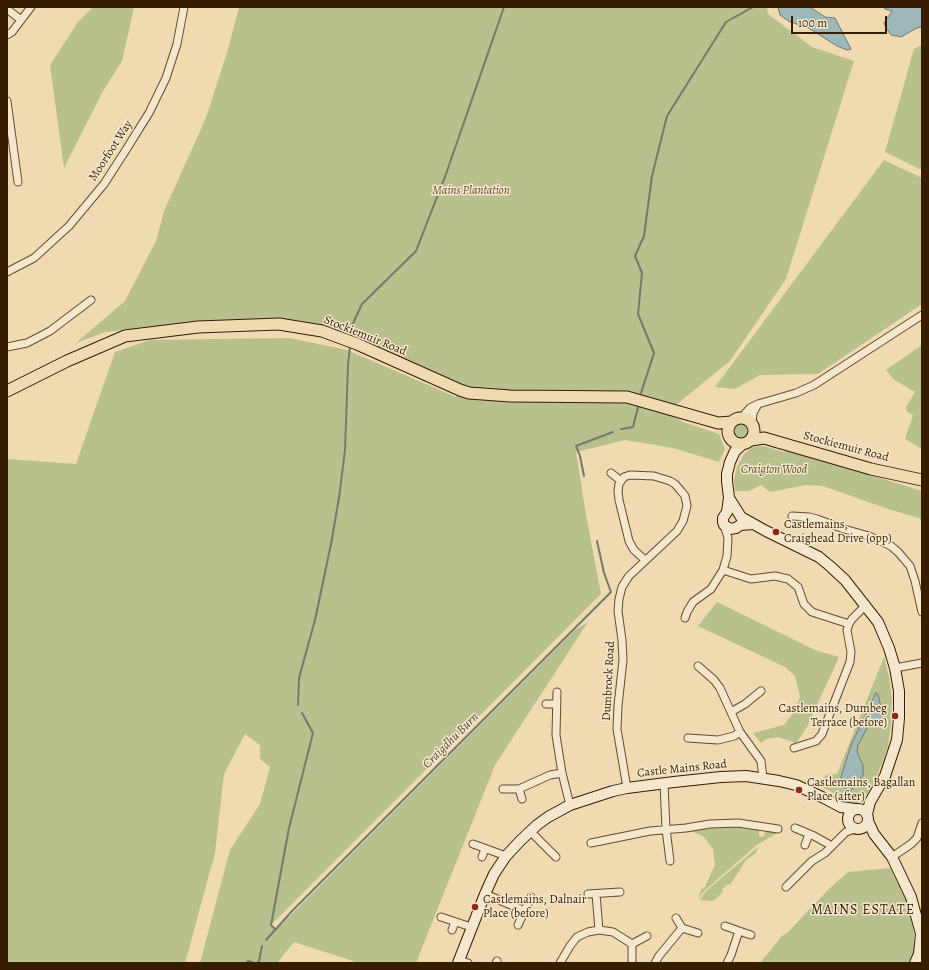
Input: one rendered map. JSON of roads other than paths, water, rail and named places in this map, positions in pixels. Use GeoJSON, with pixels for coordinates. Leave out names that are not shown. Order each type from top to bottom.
{"type":"FeatureCollection","features":[{"type":"Feature","properties":{"kind":"main road","name":"Stockiemuir Road"},"geometry":{"type":"LineString","coordinates":[[7,391],[67,361],[125,336],[198,328],[279,324],[322,331],[357,344],[469,393],[510,396],[627,397],[718,424],[738,442],[764,438],[871,469],[922,480]]}},
{"type":"Feature","properties":{"kind":"main road"},"geometry":{"type":"LineString","coordinates":[[753,425],[754,434],[738,442],[729,427],[737,420],[746,419],[753,425],[764,438]]}},
{"type":"Feature","properties":{"kind":"main road","name":"Stockiemuir Road"},"geometry":{"type":"LineString","coordinates":[[718,424],[737,420]]}},
{"type":"Feature","properties":{"kind":"street"},"geometry":{"type":"LineString","coordinates":[[7,35],[12,32],[30,7]]}},
{"type":"Feature","properties":{"kind":"street","name":"Moorfoot Way"},"geometry":{"type":"LineString","coordinates":[[7,272],[34,258],[69,226],[104,184],[149,113],[166,78],[177,44],[184,7]]}},
{"type":"Feature","properties":{"kind":"street"},"geometry":{"type":"LineString","coordinates":[[7,9],[21,20]]}},
{"type":"Feature","properties":{"kind":"street"},"geometry":{"type":"LineString","coordinates":[[7,101],[18,182]]}},
{"type":"Feature","properties":{"kind":"street"},"geometry":{"type":"LineString","coordinates":[[7,347],[27,343],[50,331],[90,300]]}},
{"type":"Feature","properties":{"kind":"street"},"geometry":{"type":"LineString","coordinates":[[737,420],[750,408],[758,404],[796,393],[814,385],[922,315]]}},
{"type":"Feature","properties":{"kind":"street"},"geometry":{"type":"LineString","coordinates":[[753,425],[753,413],[758,404]]}},
{"type":"Feature","properties":{"kind":"street"},"geometry":{"type":"LineString","coordinates":[[685,618],[687,612],[711,589],[723,570],[727,556],[728,538],[734,520],[729,498],[727,474],[738,442]]}},
{"type":"Feature","properties":{"kind":"street"},"geometry":{"type":"LineString","coordinates":[[611,473],[620,481],[618,491],[626,536],[634,550],[645,560]]}},
{"type":"Feature","properties":{"kind":"street","name":"Dumbrock Road"},"geometry":{"type":"LineString","coordinates":[[620,481],[624,477],[630,475],[663,478],[675,484],[685,496],[686,510],[680,527],[645,560],[626,581],[620,593],[618,605],[623,660],[617,729],[627,788]]}},
{"type":"Feature","properties":{"kind":"street"},"geometry":{"type":"LineString","coordinates":[[792,516],[817,519],[840,528],[869,536],[891,546],[910,566],[922,612]]}},
{"type":"Feature","properties":{"kind":"street"},"geometry":{"type":"LineString","coordinates":[[734,520],[752,524],[819,558],[831,567],[845,580],[878,622],[889,648],[895,668],[900,706],[897,740],[885,776],[857,821],[825,853],[812,862],[786,887]]}},
{"type":"Feature","properties":{"kind":"street"},"geometry":{"type":"LineString","coordinates":[[723,570],[750,579],[775,576],[788,578],[798,587],[804,604],[812,612],[817,615],[849,624]]}},
{"type":"Feature","properties":{"kind":"street"},"geometry":{"type":"LineString","coordinates":[[794,748],[816,741],[822,734],[850,662],[851,652],[847,630],[849,624],[866,605]]}},
{"type":"Feature","properties":{"kind":"street"},"geometry":{"type":"LineString","coordinates":[[895,668],[922,663]]}},
{"type":"Feature","properties":{"kind":"street"},"geometry":{"type":"LineString","coordinates":[[698,666],[718,684],[740,732],[761,761],[763,778]]}},
{"type":"Feature","properties":{"kind":"street"},"geometry":{"type":"LineString","coordinates":[[731,712],[745,704],[761,691]]}},
{"type":"Feature","properties":{"kind":"street"},"geometry":{"type":"LineString","coordinates":[[557,692],[556,735],[562,773],[570,805]]}},
{"type":"Feature","properties":{"kind":"street"},"geometry":{"type":"LineString","coordinates":[[546,704],[556,704]]}},
{"type":"Feature","properties":{"kind":"street"},"geometry":{"type":"LineString","coordinates":[[688,738],[718,740],[734,736],[740,732]]}},
{"type":"Feature","properties":{"kind":"street"},"geometry":{"type":"LineString","coordinates":[[503,789],[519,789],[550,775],[562,773]]}},
{"type":"Feature","properties":{"kind":"street","name":"Castle Mains Road"},"geometry":{"type":"LineString","coordinates":[[462,962],[471,928],[485,894],[494,874],[506,856],[530,831],[548,817],[570,805],[627,788],[720,777],[746,776],[796,785],[841,807],[857,821]]}},
{"type":"Feature","properties":{"kind":"street"},"geometry":{"type":"LineString","coordinates":[[664,783],[666,829],[670,861]]}},
{"type":"Feature","properties":{"kind":"street"},"geometry":{"type":"LineString","coordinates":[[519,789],[522,799]]}},
{"type":"Feature","properties":{"kind":"street"},"geometry":{"type":"LineString","coordinates":[[857,821],[874,834],[892,857],[911,897],[921,934],[919,954],[915,963]]}},
{"type":"Feature","properties":{"kind":"street"},"geometry":{"type":"LineString","coordinates":[[591,843],[666,829],[738,823],[778,829]]}},
{"type":"Feature","properties":{"kind":"street"},"geometry":{"type":"LineString","coordinates":[[892,857],[911,844],[921,833],[922,823]]}},
{"type":"Feature","properties":{"kind":"street"},"geometry":{"type":"LineString","coordinates":[[795,828],[832,846]]}},
{"type":"Feature","properties":{"kind":"street"},"geometry":{"type":"LineString","coordinates":[[530,831],[556,857]]}},
{"type":"Feature","properties":{"kind":"street"},"geometry":{"type":"LineString","coordinates":[[805,845],[809,834]]}},
{"type":"Feature","properties":{"kind":"street"},"geometry":{"type":"LineString","coordinates":[[474,844],[506,856]]}},
{"type":"Feature","properties":{"kind":"street"},"geometry":{"type":"LineString","coordinates":[[482,857],[485,848]]}},
{"type":"Feature","properties":{"kind":"street"},"geometry":{"type":"LineString","coordinates":[[588,894],[620,892]]}},
{"type":"Feature","properties":{"kind":"street"},"geometry":{"type":"LineString","coordinates":[[485,894],[524,911]]}},
{"type":"Feature","properties":{"kind":"street"},"geometry":{"type":"LineString","coordinates":[[596,894],[599,930]]}},
{"type":"Feature","properties":{"kind":"street"},"geometry":{"type":"LineString","coordinates":[[518,925],[531,897]]}},
{"type":"Feature","properties":{"kind":"street"},"geometry":{"type":"LineString","coordinates":[[442,917],[471,928]]}},
{"type":"Feature","properties":{"kind":"street"},"geometry":{"type":"LineString","coordinates":[[676,918],[682,928],[698,933]]}},
{"type":"Feature","properties":{"kind":"street"},"geometry":{"type":"LineString","coordinates":[[452,930],[455,922]]}},
{"type":"Feature","properties":{"kind":"street"},"geometry":{"type":"LineString","coordinates":[[725,926],[751,935]]}},
{"type":"Feature","properties":{"kind":"street"},"geometry":{"type":"LineString","coordinates":[[655,963],[682,928]]}},
{"type":"Feature","properties":{"kind":"street"},"geometry":{"type":"LineString","coordinates":[[560,963],[577,937],[588,932],[599,930],[613,932],[632,944]]}},
{"type":"Feature","properties":{"kind":"street"},"geometry":{"type":"LineString","coordinates":[[727,963],[739,931]]}},
{"type":"Feature","properties":{"kind":"street"},"geometry":{"type":"LineString","coordinates":[[632,944],[647,936]]}},
{"type":"Feature","properties":{"kind":"street"},"geometry":{"type":"LineString","coordinates":[[632,944],[632,962]]}},
{"type":"Feature","properties":{"kind":"water"},"geometry":{"type":"Polygon","coordinates":[[[778,7],[810,7],[825,17],[835,18],[851,49],[847,50],[837,46],[807,27],[790,22],[780,15],[778,7]]]}},
{"type":"Feature","properties":{"kind":"water"},"geometry":{"type":"Polygon","coordinates":[[[884,7],[922,7],[922,27],[917,28],[901,37],[891,35],[884,23],[892,11],[885,9],[884,7]]]}},
{"type":"Feature","properties":{"kind":"water"},"geometry":{"type":"Polygon","coordinates":[[[876,693],[878,694],[883,719],[870,723],[858,745],[857,752],[863,765],[863,775],[850,792],[843,787],[844,785],[841,777],[851,745],[876,693]]]}},
{"type":"Feature","properties":{"kind":"waterway"},"geometry":{"type":"LineString","coordinates":[[350,335],[350,330],[362,304],[416,251],[446,174],[504,7]]}},
{"type":"Feature","properties":{"kind":"waterway"},"geometry":{"type":"LineString","coordinates":[[640,396],[654,353],[638,314],[642,273],[635,256],[644,236],[652,176],[667,116],[726,22],[753,7]]}},
{"type":"Feature","properties":{"kind":"waterway"},"geometry":{"type":"LineString","coordinates":[[298,705],[299,678],[315,620],[339,498],[345,450],[350,346]]}},
{"type":"Feature","properties":{"kind":"waterway"},"geometry":{"type":"LineString","coordinates":[[621,429],[633,427],[638,407]]}},
{"type":"Feature","properties":{"kind":"waterway"},"geometry":{"type":"LineString","coordinates":[[584,476],[580,456],[576,446],[613,432]]}},
{"type":"Feature","properties":{"kind":"waterway","name":"Craigdhu Burn"},"geometry":{"type":"LineString","coordinates":[[266,940],[293,910],[611,592],[604,573],[597,541]]}},
{"type":"Feature","properties":{"kind":"waterway"},"geometry":{"type":"LineString","coordinates":[[275,929],[271,925],[289,828],[313,733],[302,713]]}},
{"type":"Feature","properties":{"kind":"waterway","name":"Craigdhu Burn"},"geometry":{"type":"LineString","coordinates":[[257,963],[259,961],[262,946]]}},
{"type":"Feature","properties":{"kind":"waterway","name":"Craigdhu Burn"},"geometry":{"type":"LineString","coordinates":[[246,963],[248,961],[254,963]]}},
{"type":"Feature","properties":{"kind":"place","name":"Castlemains, Craighead Drive (opp)"},"geometry":{"type":"Point","coordinates":[776,532]}},
{"type":"Feature","properties":{"kind":"place","name":"Castlemains, Dumbeg Terrace (before)"},"geometry":{"type":"Point","coordinates":[895,716]}},
{"type":"Feature","properties":{"kind":"place","name":"Castlemains, Bagallan Place (after)"},"geometry":{"type":"Point","coordinates":[799,790]}},
{"type":"Feature","properties":{"kind":"place","name":"Castlemains, Dalnair Place (before)"},"geometry":{"type":"Point","coordinates":[475,907]}},
{"type":"Feature","properties":{"kind":"district","name":"MAINS ESTATE"},"geometry":{"type":"Point","coordinates":[863,911]}},
{"type":"Feature","properties":{"kind":"park label","name":"Mains Plantation"},"geometry":{"type":"Point","coordinates":[471,191]}},
{"type":"Feature","properties":{"kind":"park label","name":"Craigton Wood"},"geometry":{"type":"Point","coordinates":[774,470]}}]}
